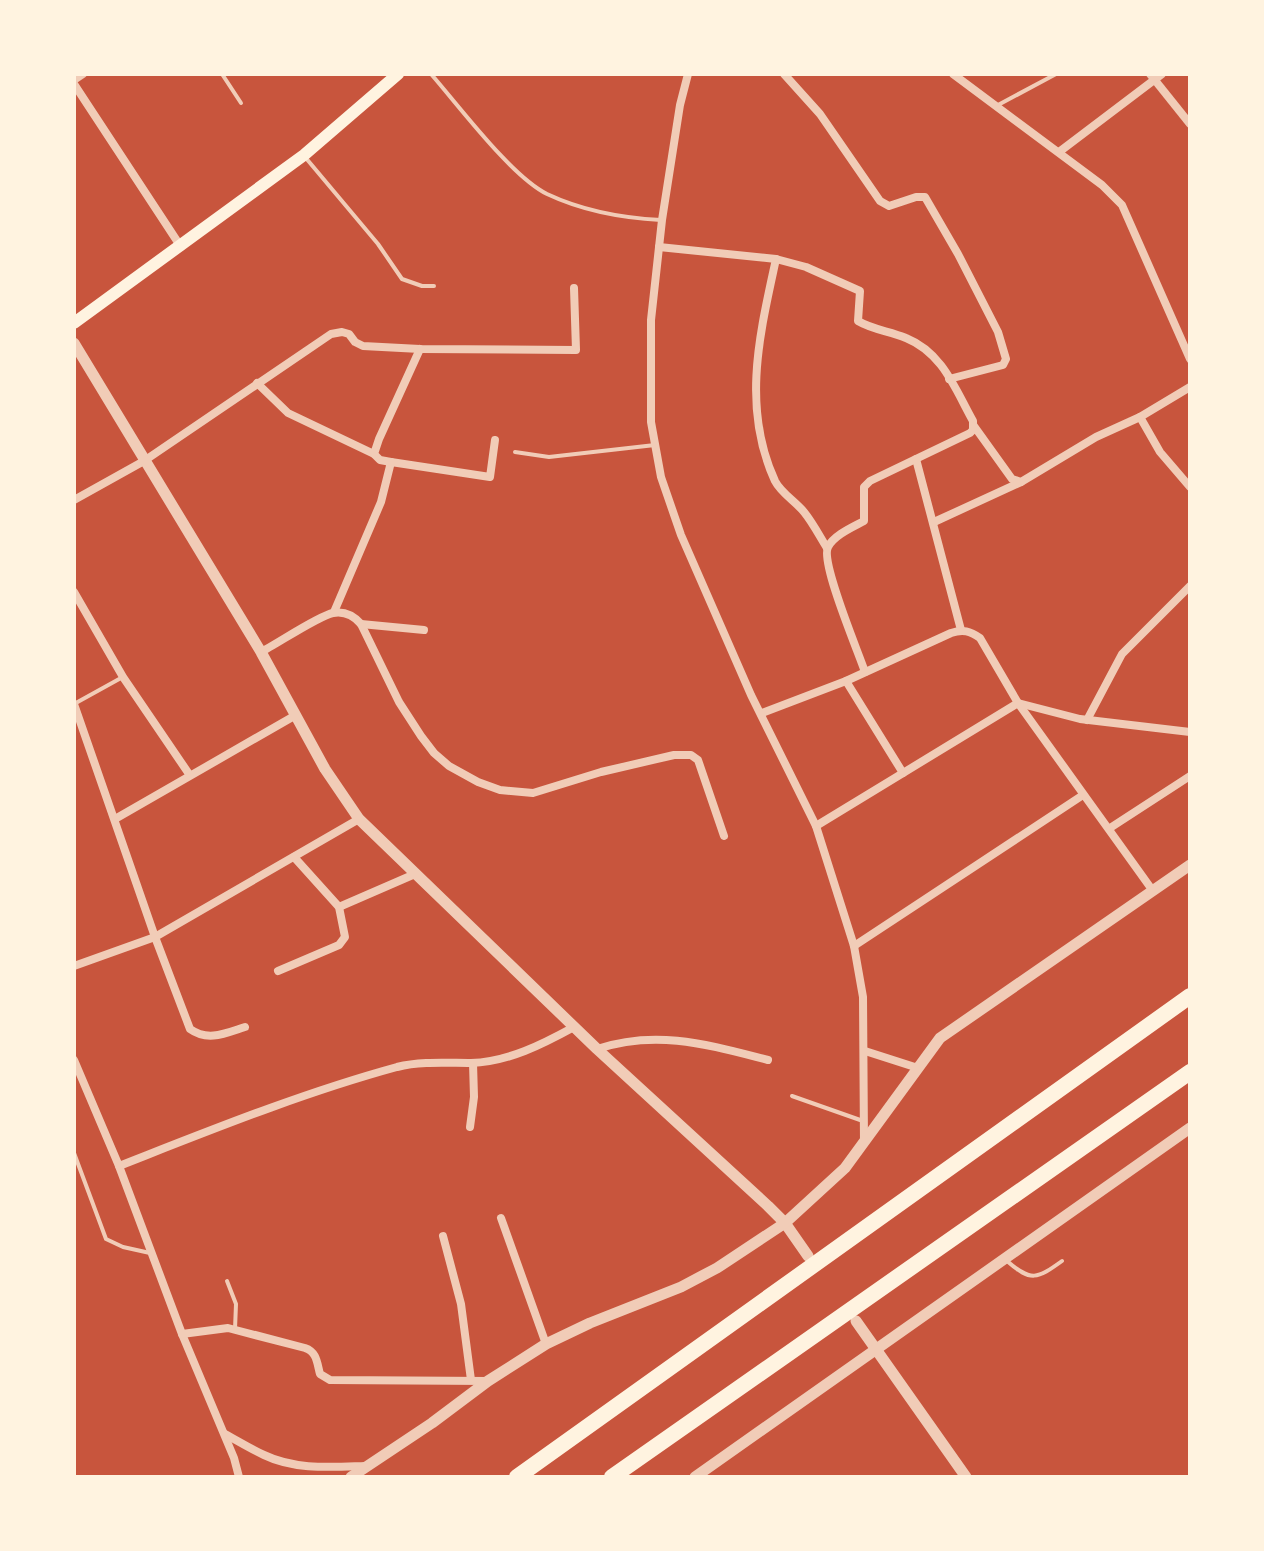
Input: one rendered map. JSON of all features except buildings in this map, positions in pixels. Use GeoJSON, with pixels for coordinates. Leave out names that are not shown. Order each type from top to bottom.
{"type":"FeatureCollection","features":[{"type":"Feature","properties":{"kind":"highway"},"geometry":{"type":"LineString","coordinates":[[517,1477],[1190,996]]}},
{"type":"Feature","properties":{"kind":"highway"},"geometry":{"type":"LineString","coordinates":[[612,1477],[1190,1072]]}},
{"type":"Feature","properties":{"kind":"main road"},"geometry":{"type":"LineString","coordinates":[[74,323],[304,155],[398,74]]}},
{"type":"Feature","properties":{"kind":"street"},"geometry":{"type":"LineString","coordinates":[[83,74],[74,82],[181,247]]}},
{"type":"Feature","properties":{"kind":"street"},"geometry":{"type":"LineString","coordinates":[[688,74],[680,105],[662,220],[651,320],[651,422],[661,477],[681,535],[751,695],[816,826],[854,946],[863,997],[864,1142]]}},
{"type":"Feature","properties":{"kind":"street"},"geometry":{"type":"LineString","coordinates":[[784,74],[820,114],[880,201],[889,206],[925,197],[958,254],[998,332],[1006,359],[1003,365],[949,379]]}},
{"type":"Feature","properties":{"kind":"street"},"geometry":{"type":"LineString","coordinates":[[953,74],[1102,185],[1122,205],[1190,359]]}},
{"type":"Feature","properties":{"kind":"street"},"geometry":{"type":"LineString","coordinates":[[1059,152],[1155,76],[1190,124]]}},
{"type":"Feature","properties":{"kind":"street"},"geometry":{"type":"LineString","coordinates":[[659,247],[776,259],[806,267],[860,291],[858,321],[867,327],[920,344],[942,363],[974,426],[1012,479],[1021,482]]}},
{"type":"Feature","properties":{"kind":"street"},"geometry":{"type":"LineString","coordinates":[[776,259],[756,352],[754,393],[763,445],[776,484],[805,513],[827,548],[837,595],[865,672]]}},
{"type":"Feature","properties":{"kind":"street"},"geometry":{"type":"LineString","coordinates":[[74,500],[144,461],[318,341],[342,332],[363,346],[576,350],[574,288]]}},
{"type":"Feature","properties":{"kind":"street"},"geometry":{"type":"LineString","coordinates":[[74,343],[261,652],[325,769],[359,819],[597,1049],[785,1223],[808,1256]]}},
{"type":"Feature","properties":{"kind":"street"},"geometry":{"type":"LineString","coordinates":[[374,454],[420,349]]}},
{"type":"Feature","properties":{"kind":"street"},"geometry":{"type":"LineString","coordinates":[[257,383],[288,413],[374,454],[380,460],[490,477],[495,440]]}},
{"type":"Feature","properties":{"kind":"street"},"geometry":{"type":"LineString","coordinates":[[934,522],[1021,482],[1072,450],[1140,417],[1190,387]]}},
{"type":"Feature","properties":{"kind":"street"},"geometry":{"type":"LineString","coordinates":[[1140,417],[1160,452],[1190,487]]}},
{"type":"Feature","properties":{"kind":"street"},"geometry":{"type":"LineString","coordinates":[[827,548],[833,540],[864,521],[864,487],[870,481],[970,433],[974,426]]}},
{"type":"Feature","properties":{"kind":"street"},"geometry":{"type":"LineString","coordinates":[[916,459],[961,630]]}},
{"type":"Feature","properties":{"kind":"street"},"geometry":{"type":"LineString","coordinates":[[334,612],[381,502],[391,462]]}},
{"type":"Feature","properties":{"kind":"street"},"geometry":{"type":"LineString","coordinates":[[1087,720],[1122,654],[1190,586]]}},
{"type":"Feature","properties":{"kind":"street"},"geometry":{"type":"LineString","coordinates":[[74,592],[123,677],[189,774]]}},
{"type":"Feature","properties":{"kind":"street"},"geometry":{"type":"LineString","coordinates":[[261,652],[334,612],[345,613],[361,624],[399,702],[434,753],[449,766],[500,790],[533,793],[601,772],[674,755],[691,755],[698,760],[724,836]]}},
{"type":"Feature","properties":{"kind":"street"},"geometry":{"type":"LineString","coordinates":[[361,624],[424,630]]}},
{"type":"Feature","properties":{"kind":"street"},"geometry":{"type":"LineString","coordinates":[[762,713],[846,681],[961,630],[970,632],[980,638],[1018,703],[1153,891]]}},
{"type":"Feature","properties":{"kind":"street"},"geometry":{"type":"LineString","coordinates":[[846,681],[903,773]]}},
{"type":"Feature","properties":{"kind":"street"},"geometry":{"type":"LineString","coordinates":[[816,826],[1018,703],[1087,720],[1190,732]]}},
{"type":"Feature","properties":{"kind":"street"},"geometry":{"type":"LineString","coordinates":[[74,704],[190,1029],[197,1034],[210,1036],[245,1027]]}},
{"type":"Feature","properties":{"kind":"street"},"geometry":{"type":"LineString","coordinates":[[115,819],[296,715]]}},
{"type":"Feature","properties":{"kind":"street"},"geometry":{"type":"LineString","coordinates":[[1110,828],[1190,776]]}},
{"type":"Feature","properties":{"kind":"street"},"geometry":{"type":"LineString","coordinates":[[854,946],[1083,795]]}},
{"type":"Feature","properties":{"kind":"street"},"geometry":{"type":"LineString","coordinates":[[74,966],[155,937],[359,819]]}},
{"type":"Feature","properties":{"kind":"street"},"geometry":{"type":"LineString","coordinates":[[278,971],[339,945],[345,937],[339,907],[294,857]]}},
{"type":"Feature","properties":{"kind":"street"},"geometry":{"type":"LineString","coordinates":[[351,1477],[546,1344],[681,1287],[717,1268],[785,1223],[845,1168],[940,1038],[1190,865]]}},
{"type":"Feature","properties":{"kind":"street"},"geometry":{"type":"LineString","coordinates":[[339,907],[415,874]]}},
{"type":"Feature","properties":{"kind":"street"},"geometry":{"type":"LineString","coordinates":[[119,1166],[251,1114],[402,1066],[449,1061],[473,1063],[540,1046],[574,1027]]}},
{"type":"Feature","properties":{"kind":"street"},"geometry":{"type":"LineString","coordinates":[[597,1049],[620,1041],[682,1039],[768,1060]]}},
{"type":"Feature","properties":{"kind":"street"},"geometry":{"type":"LineString","coordinates":[[865,1051],[918,1068]]}},
{"type":"Feature","properties":{"kind":"street"},"geometry":{"type":"LineString","coordinates":[[74,1060],[119,1166],[182,1334],[225,1434],[239,1477]]}},
{"type":"Feature","properties":{"kind":"street"},"geometry":{"type":"LineString","coordinates":[[470,1127],[474,1097],[473,1063]]}},
{"type":"Feature","properties":{"kind":"street"},"geometry":{"type":"LineString","coordinates":[[695,1477],[1190,1128]]}},
{"type":"Feature","properties":{"kind":"street"},"geometry":{"type":"LineString","coordinates":[[501,1218],[546,1344]]}},
{"type":"Feature","properties":{"kind":"street"},"geometry":{"type":"LineString","coordinates":[[443,1236],[461,1304],[471,1380]]}},
{"type":"Feature","properties":{"kind":"street"},"geometry":{"type":"LineString","coordinates":[[856,1321],[966,1477]]}},
{"type":"Feature","properties":{"kind":"street"},"geometry":{"type":"LineString","coordinates":[[182,1334],[235,1329],[312,1350],[320,1374],[330,1380],[488,1381]]}},
{"type":"Feature","properties":{"kind":"street"},"geometry":{"type":"LineString","coordinates":[[225,1434],[282,1462],[324,1467],[365,1466]]}},
{"type":"Feature","properties":{"kind":"lane"},"geometry":{"type":"LineString","coordinates":[[222,74],[241,103]]}},
{"type":"Feature","properties":{"kind":"lane"},"geometry":{"type":"LineString","coordinates":[[431,74],[517,172],[545,193],[620,218],[662,220]]}},
{"type":"Feature","properties":{"kind":"lane"},"geometry":{"type":"LineString","coordinates":[[996,106],[1056,74]]}},
{"type":"Feature","properties":{"kind":"lane"},"geometry":{"type":"LineString","coordinates":[[304,155],[378,244],[402,279],[422,286],[434,286]]}},
{"type":"Feature","properties":{"kind":"lane"},"geometry":{"type":"LineString","coordinates":[[515,452],[549,457],[655,445]]}},
{"type":"Feature","properties":{"kind":"lane"},"geometry":{"type":"LineString","coordinates":[[74,704],[123,677]]}},
{"type":"Feature","properties":{"kind":"lane"},"geometry":{"type":"LineString","coordinates":[[792,1096],[863,1121]]}},
{"type":"Feature","properties":{"kind":"lane"},"geometry":{"type":"LineString","coordinates":[[74,1153],[106,1239],[123,1247],[153,1253]]}},
{"type":"Feature","properties":{"kind":"lane"},"geometry":{"type":"LineString","coordinates":[[1005,1259],[1026,1275],[1035,1277],[1062,1261]]}},
{"type":"Feature","properties":{"kind":"lane"},"geometry":{"type":"LineString","coordinates":[[227,1281],[236,1304],[235,1329]]}}]}
